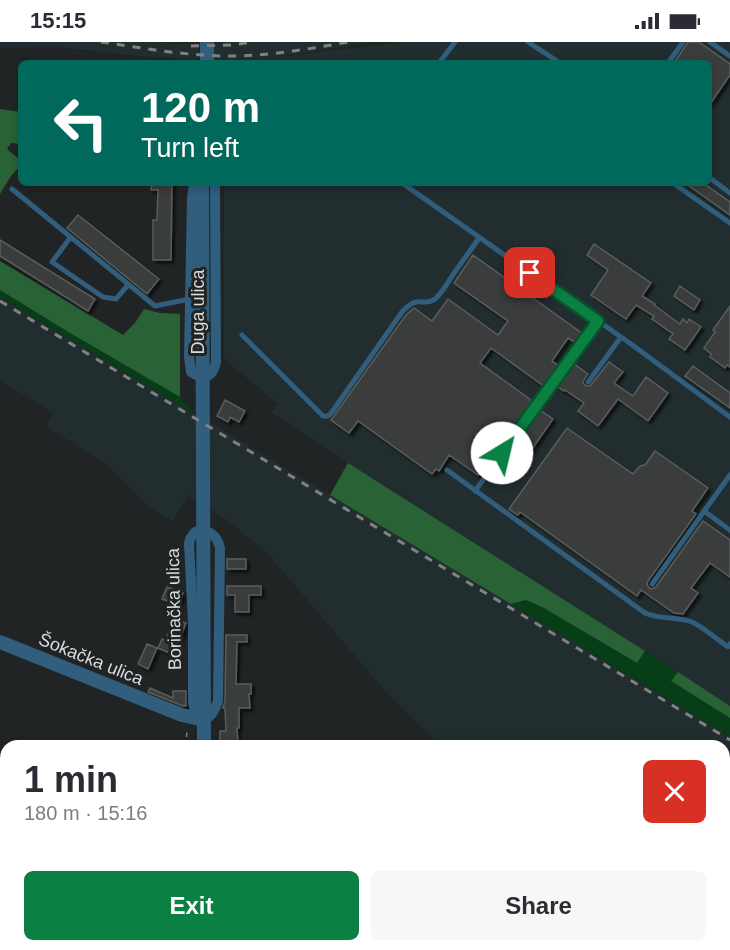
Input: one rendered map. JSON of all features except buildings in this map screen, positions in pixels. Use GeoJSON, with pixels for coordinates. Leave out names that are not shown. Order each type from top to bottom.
{"type":"FeatureCollection","features":[{"type":"Feature","properties":{"kind":"street"},"geometry":{"type":"LineString","coordinates":[[207,42],[207,60]]}},
{"type":"Feature","properties":{"kind":"street","name":"Duga ulica"},"geometry":{"type":"LineString","coordinates":[[194,186],[190,367],[191,372],[205,376],[213,372],[216,362],[216,186]]}},
{"type":"Feature","properties":{"kind":"street","name":"Duga ulica"},"geometry":{"type":"LineString","coordinates":[[202,186],[204,582]]}},
{"type":"Feature","properties":{"kind":"street","name":"Borinačka ulica"},"geometry":{"type":"LineString","coordinates":[[202,530],[213,535],[219,542],[220,548],[218,701],[214,712],[209,717],[200,719],[193,703],[193,622],[189,544],[195,532],[202,530]]}},
{"type":"Feature","properties":{"kind":"street","name":"Borinačka ulica"},"geometry":{"type":"LineString","coordinates":[[203,740],[200,719],[204,582]]}},
{"type":"Feature","properties":{"kind":"street","name":"Šokačka ulica"},"geometry":{"type":"LineString","coordinates":[[0,642],[182,715],[200,719]]}},
{"type":"Feature","properties":{"kind":"lane"},"geometry":{"type":"LineString","coordinates":[[441,60],[455,42]]}},
{"type":"Feature","properties":{"kind":"lane"},"geometry":{"type":"LineString","coordinates":[[528,42],[555,60]]}},
{"type":"Feature","properties":{"kind":"lane"},"geometry":{"type":"LineString","coordinates":[[670,60],[683,42]]}},
{"type":"Feature","properties":{"kind":"lane"},"geometry":{"type":"LineString","coordinates":[[710,42],[730,56]]}},
{"type":"Feature","properties":{"kind":"lane"},"geometry":{"type":"LineString","coordinates":[[712,180],[730,193]]}},
{"type":"Feature","properties":{"kind":"lane"},"geometry":{"type":"LineString","coordinates":[[406,186],[621,337],[730,417]]}},
{"type":"Feature","properties":{"kind":"lane"},"geometry":{"type":"LineString","coordinates":[[677,186],[730,223]]}},
{"type":"Feature","properties":{"kind":"lane"},"geometry":{"type":"LineString","coordinates":[[12,189],[155,306],[190,299]]}},
{"type":"Feature","properties":{"kind":"lane"},"geometry":{"type":"LineString","coordinates":[[70,238],[52,262],[103,297],[116,299],[128,285]]}},
{"type":"Feature","properties":{"kind":"lane"},"geometry":{"type":"LineString","coordinates":[[242,335],[323,416],[328,416],[402,312],[410,303],[418,300],[426,302],[434,300],[479,238]]}},
{"type":"Feature","properties":{"kind":"lane"},"geometry":{"type":"LineString","coordinates":[[475,490],[598,321]]}},
{"type":"Feature","properties":{"kind":"lane"},"geometry":{"type":"LineString","coordinates":[[588,382],[621,337]]}},
{"type":"Feature","properties":{"kind":"lane"},"geometry":{"type":"LineString","coordinates":[[447,470],[645,613],[654,617],[692,622],[728,647],[730,644]]}},
{"type":"Feature","properties":{"kind":"lane"},"geometry":{"type":"LineString","coordinates":[[652,584],[730,475]]}},
{"type":"Feature","properties":{"kind":"lane"},"geometry":{"type":"LineString","coordinates":[[704,511],[730,530]]}},
{"type":"Feature","properties":{"kind":"shaded area"},"geometry":{"type":"Polygon","coordinates":[[[0,42],[199,44],[199,60],[57,47],[0,48],[0,42]]]}},
{"type":"Feature","properties":{"kind":"shaded area"},"geometry":{"type":"Polygon","coordinates":[[[371,42],[271,58],[403,42],[730,42],[730,706],[271,412],[278,404],[224,359],[224,186],[712,186],[712,60],[215,60],[209,59],[210,43],[371,42]]]}},
{"type":"Feature","properties":{"kind":"shaded area"},"geometry":{"type":"Polygon","coordinates":[[[0,297],[429,554],[730,737],[730,740],[435,740],[387,693],[268,554],[244,534],[188,495],[173,521],[148,506],[110,467],[46,426],[53,413],[0,380],[0,297]]]}},
{"type":"Feature","properties":{"kind":"green space"},"geometry":{"type":"Polygon","coordinates":[[[0,109],[18,112],[18,144],[11,143],[7,149],[18,158],[18,168],[0,194],[0,109]]]}},
{"type":"Feature","properties":{"kind":"green space"},"geometry":{"type":"Polygon","coordinates":[[[0,261],[123,335],[144,309],[180,314],[180,397],[0,290],[0,261]]]}},
{"type":"Feature","properties":{"kind":"green space"},"geometry":{"type":"Polygon","coordinates":[[[0,290],[180,397],[196,415],[0,297],[0,290]]]}},
{"type":"Feature","properties":{"kind":"green space"},"geometry":{"type":"Polygon","coordinates":[[[348,463],[645,651],[637,663],[544,608],[526,600],[511,604],[330,495],[348,463]]]}},
{"type":"Feature","properties":{"kind":"green space"},"geometry":{"type":"Polygon","coordinates":[[[526,600],[544,608],[637,663],[645,651],[678,672],[672,681],[730,718],[730,737],[511,604],[526,600]]]}},
{"type":"Feature","properties":{"kind":"green space"},"geometry":{"type":"Polygon","coordinates":[[[678,672],[730,706],[730,718],[671,681],[678,672]]]}},
{"type":"Feature","properties":{"kind":"railway"},"geometry":{"type":"LineString","coordinates":[[101,42],[213,56],[244,56],[304,50],[348,42]]}},
{"type":"Feature","properties":{"kind":"railway"},"geometry":{"type":"LineString","coordinates":[[191,46],[253,42]]}},
{"type":"Feature","properties":{"kind":"railway"},"geometry":{"type":"LineString","coordinates":[[0,301],[730,740]]}},
{"type":"Feature","properties":{"kind":"route"},"geometry":{"type":"LineString","coordinates":[[502,453],[598,321],[530,273]]}}]}
